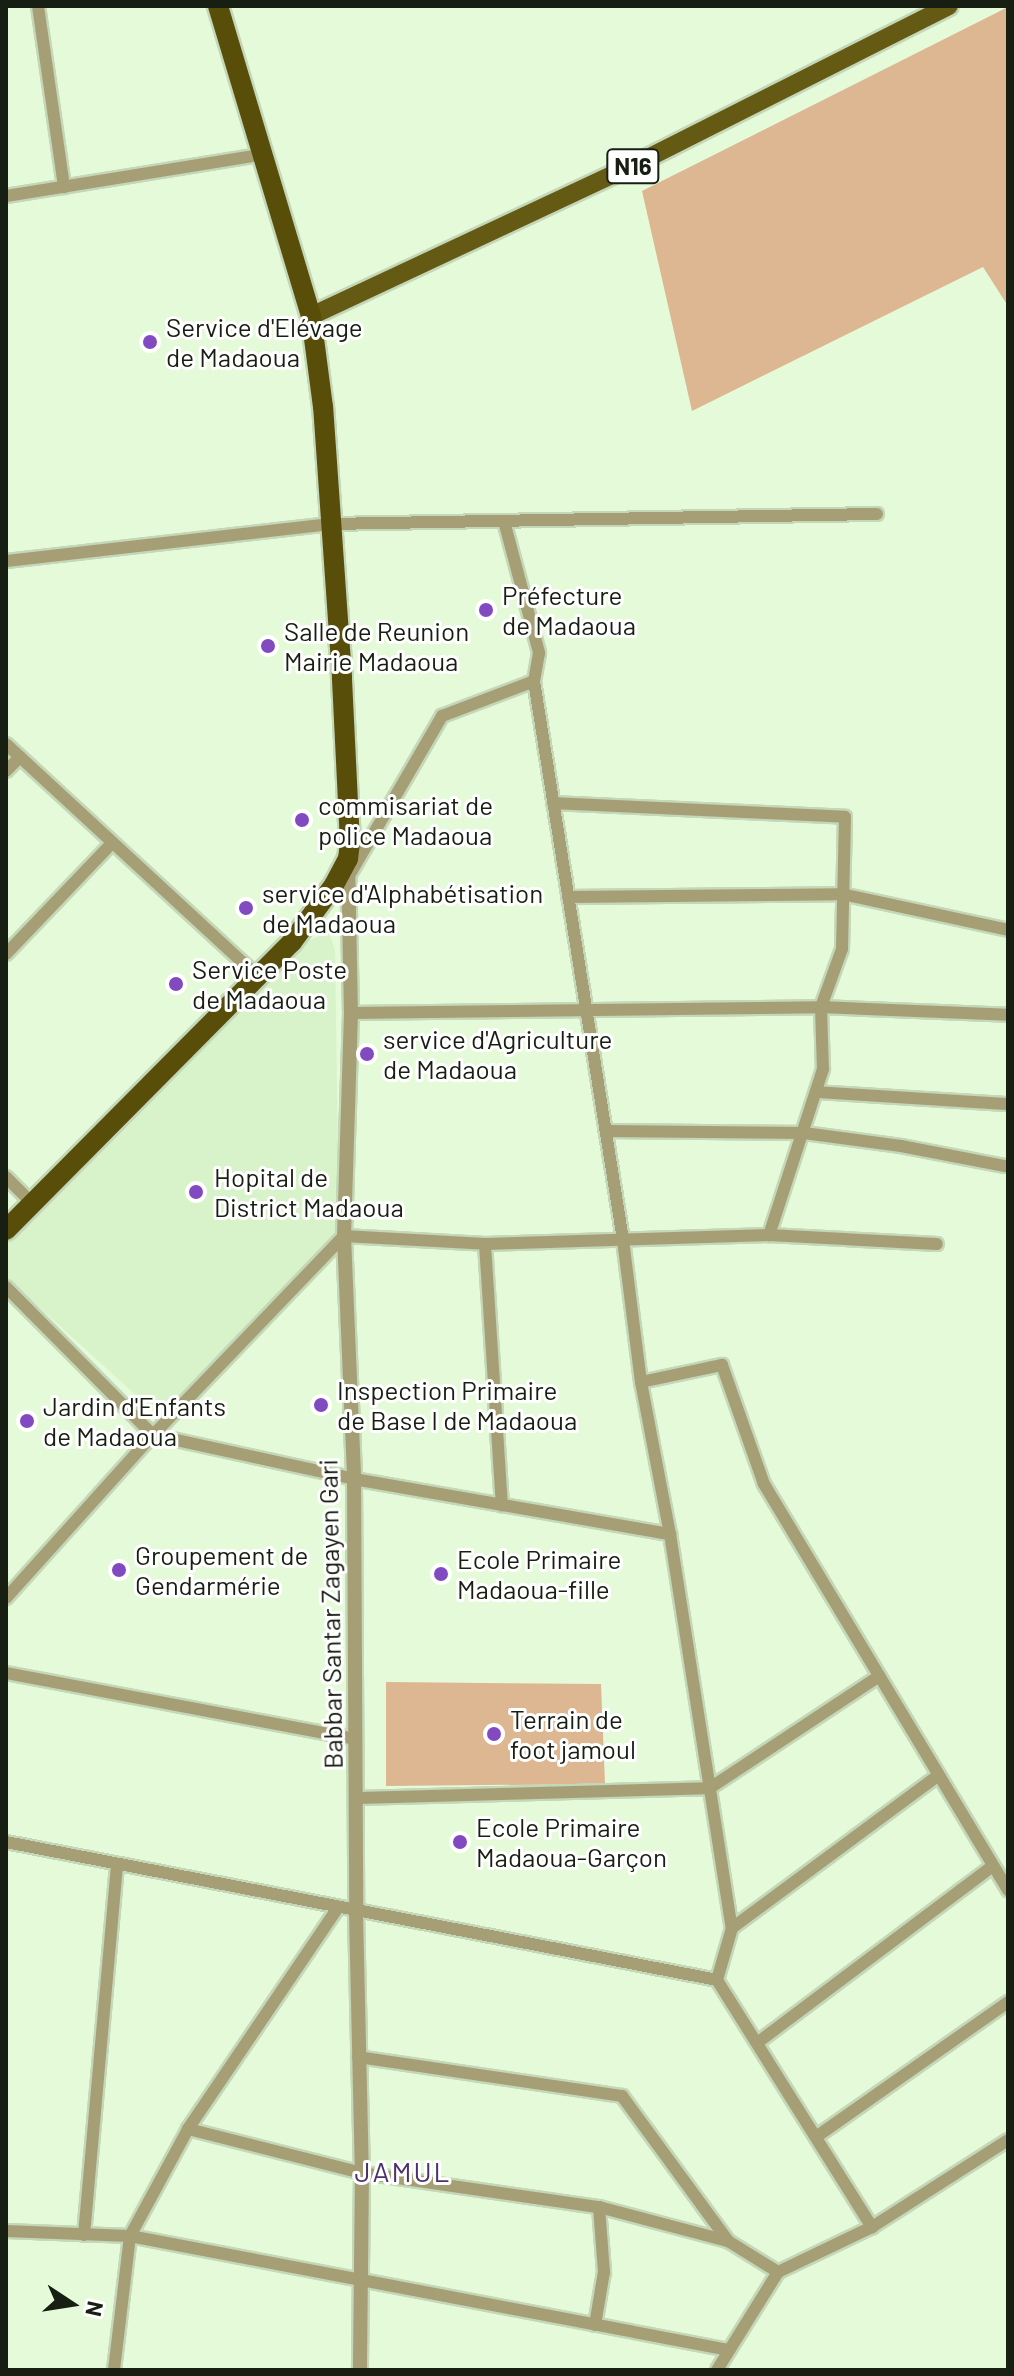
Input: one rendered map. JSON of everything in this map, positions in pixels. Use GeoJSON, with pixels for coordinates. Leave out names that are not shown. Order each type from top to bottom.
{"type":"FeatureCollection","features":[{"type":"Feature","properties":{"kind":"highway"},"geometry":{"type":"LineString","coordinates":[[6,1230],[292,942],[349,866],[342,677],[323,407],[311,316],[218,6]]}},
{"type":"Feature","properties":{"kind":"main road","name":"N16"},"geometry":{"type":"LineString","coordinates":[[311,316],[640,162],[949,6]]}},
{"type":"Feature","properties":{"kind":"street"},"geometry":{"type":"LineString","coordinates":[[38,6],[64,187]]}},
{"type":"Feature","properties":{"kind":"street"},"geometry":{"type":"LineString","coordinates":[[6,196],[264,154]]}},
{"type":"Feature","properties":{"kind":"street"},"geometry":{"type":"LineString","coordinates":[[6,561],[329,524],[877,514]]}},
{"type":"Feature","properties":{"kind":"street"},"geometry":{"type":"LineString","coordinates":[[504,521],[539,653],[534,681],[623,1240],[641,1382],[670,1534],[732,1928],[717,1980]]}},
{"type":"Feature","properties":{"kind":"street"},"geometry":{"type":"LineString","coordinates":[[349,866],[442,716],[534,681]]}},
{"type":"Feature","properties":{"kind":"street"},"geometry":{"type":"LineString","coordinates":[[6,744],[256,975]]}},
{"type":"Feature","properties":{"kind":"street"},"geometry":{"type":"LineString","coordinates":[[6,771],[20,757]]}},
{"type":"Feature","properties":{"kind":"street"},"geometry":{"type":"LineString","coordinates":[[553,803],[845,817],[842,949],[821,1007],[823,1069],[769,1235]]}},
{"type":"Feature","properties":{"kind":"street"},"geometry":{"type":"LineString","coordinates":[[6,954],[112,843]]}},
{"type":"Feature","properties":{"kind":"street","name":"Babbar Santar Zagayen Gari"},"geometry":{"type":"LineString","coordinates":[[349,866],[351,1013],[344,1236],[354,1479],[356,1913],[362,2173],[360,2370]]}},
{"type":"Feature","properties":{"kind":"street"},"geometry":{"type":"LineString","coordinates":[[568,897],[842,894],[1008,930]]}},
{"type":"Feature","properties":{"kind":"street"},"geometry":{"type":"LineString","coordinates":[[351,1013],[821,1007],[1008,1015]]}},
{"type":"Feature","properties":{"kind":"street"},"geometry":{"type":"LineString","coordinates":[[816,1092],[1008,1104]]}},
{"type":"Feature","properties":{"kind":"street"},"geometry":{"type":"LineString","coordinates":[[606,1131],[804,1133],[901,1146],[1005,1166]]}},
{"type":"Feature","properties":{"kind":"street"},"geometry":{"type":"LineString","coordinates":[[6,1177],[32,1203]]}},
{"type":"Feature","properties":{"kind":"street"},"geometry":{"type":"LineString","coordinates":[[6,1598],[153,1435],[344,1236],[485,1244],[769,1235],[937,1244]]}},
{"type":"Feature","properties":{"kind":"street"},"geometry":{"type":"LineString","coordinates":[[485,1244],[502,1505]]}},
{"type":"Feature","properties":{"kind":"street"},"geometry":{"type":"LineString","coordinates":[[6,1287],[153,1435],[354,1479],[670,1534]]}},
{"type":"Feature","properties":{"kind":"street"},"geometry":{"type":"LineString","coordinates":[[641,1382],[722,1365],[764,1484],[1008,1890]]}},
{"type":"Feature","properties":{"kind":"street"},"geometry":{"type":"LineString","coordinates":[[6,1673],[356,1739]]}},
{"type":"Feature","properties":{"kind":"street"},"geometry":{"type":"LineString","coordinates":[[356,1798],[710,1788],[879,1676]]}},
{"type":"Feature","properties":{"kind":"street"},"geometry":{"type":"LineString","coordinates":[[732,1928],[939,1775]]}},
{"type":"Feature","properties":{"kind":"street"},"geometry":{"type":"LineString","coordinates":[[6,1842],[356,1913],[717,1980],[872,2227]]}},
{"type":"Feature","properties":{"kind":"street"},"geometry":{"type":"LineString","coordinates":[[84,2235],[117,1864]]}},
{"type":"Feature","properties":{"kind":"street"},"geometry":{"type":"LineString","coordinates":[[757,2043],[993,1866]]}},
{"type":"Feature","properties":{"kind":"street"},"geometry":{"type":"LineString","coordinates":[[114,2370],[130,2236],[188,2129],[337,1909]]}},
{"type":"Feature","properties":{"kind":"street"},"geometry":{"type":"LineString","coordinates":[[816,2137],[1008,2002]]}},
{"type":"Feature","properties":{"kind":"street"},"geometry":{"type":"LineString","coordinates":[[358,2057],[622,2096],[728,2241]]}},
{"type":"Feature","properties":{"kind":"street"},"geometry":{"type":"LineString","coordinates":[[188,2129],[362,2173],[599,2207],[728,2241],[778,2272]]}},
{"type":"Feature","properties":{"kind":"street"},"geometry":{"type":"LineString","coordinates":[[717,2370],[778,2272],[872,2227],[1008,2140]]}},
{"type":"Feature","properties":{"kind":"street"},"geometry":{"type":"LineString","coordinates":[[595,2325],[604,2272],[599,2207]]}},
{"type":"Feature","properties":{"kind":"street"},"geometry":{"type":"LineString","coordinates":[[6,2231],[130,2236],[729,2350]]}},
{"type":"Feature","properties":{"kind":"shaded area"},"geometry":{"type":"Polygon","coordinates":[[[1008,7],[1008,306],[983,267],[692,411],[642,191],[1008,7]]]}},
{"type":"Feature","properties":{"kind":"shaded area","name":"Hopital de District Madaoua"},"geometry":{"type":"Polygon","coordinates":[[[329,933],[335,950],[339,1230],[159,1416],[6,1277],[6,1241],[301,943],[329,933]]]}},
{"type":"Feature","properties":{"kind":"shaded area","name":"Terrain de foot jamoul"},"geometry":{"type":"Polygon","coordinates":[[[386,1682],[601,1684],[605,1784],[386,1786],[386,1682]]]}},
{"type":"Feature","properties":{"kind":"place","name":"Service d'Elévage de Madaoua"},"geometry":{"type":"Point","coordinates":[150,342]}},
{"type":"Feature","properties":{"kind":"place","name":"Préfecture de Madaoua"},"geometry":{"type":"Point","coordinates":[486,610]}},
{"type":"Feature","properties":{"kind":"place","name":"Salle de Reunion Mairie Madaoua"},"geometry":{"type":"Point","coordinates":[268,646]}},
{"type":"Feature","properties":{"kind":"place","name":"commisariat de police Madaoua"},"geometry":{"type":"Point","coordinates":[302,820]}},
{"type":"Feature","properties":{"kind":"place","name":"service d'Alphabétisation de Madaoua"},"geometry":{"type":"Point","coordinates":[246,908]}},
{"type":"Feature","properties":{"kind":"place","name":"Service Poste de Madaoua"},"geometry":{"type":"Point","coordinates":[176,984]}},
{"type":"Feature","properties":{"kind":"place","name":"service d'Agriculture de Madaoua"},"geometry":{"type":"Point","coordinates":[367,1054]}},
{"type":"Feature","properties":{"kind":"place","name":"Hopital de District Madaoua"},"geometry":{"type":"Point","coordinates":[196,1192]}},
{"type":"Feature","properties":{"kind":"place","name":"Inspection Primaire de Base I de Madaoua"},"geometry":{"type":"Point","coordinates":[321,1405]}},
{"type":"Feature","properties":{"kind":"place","name":"Jardin d'Enfants de Madaoua"},"geometry":{"type":"Point","coordinates":[27,1421]}},
{"type":"Feature","properties":{"kind":"place","name":"Groupement de Gendarmérie"},"geometry":{"type":"Point","coordinates":[119,1570]}},
{"type":"Feature","properties":{"kind":"place","name":"Ecole Primaire Madaoua-fille"},"geometry":{"type":"Point","coordinates":[441,1574]}},
{"type":"Feature","properties":{"kind":"place","name":"Terrain de foot jamoul"},"geometry":{"type":"Point","coordinates":[494,1734]}},
{"type":"Feature","properties":{"kind":"place","name":"Ecole Primaire Madaoua-Garçon"},"geometry":{"type":"Point","coordinates":[460,1842]}},
{"type":"Feature","properties":{"kind":"district","name":"JAMUL"},"geometry":{"type":"Point","coordinates":[403,2171]}}]}
